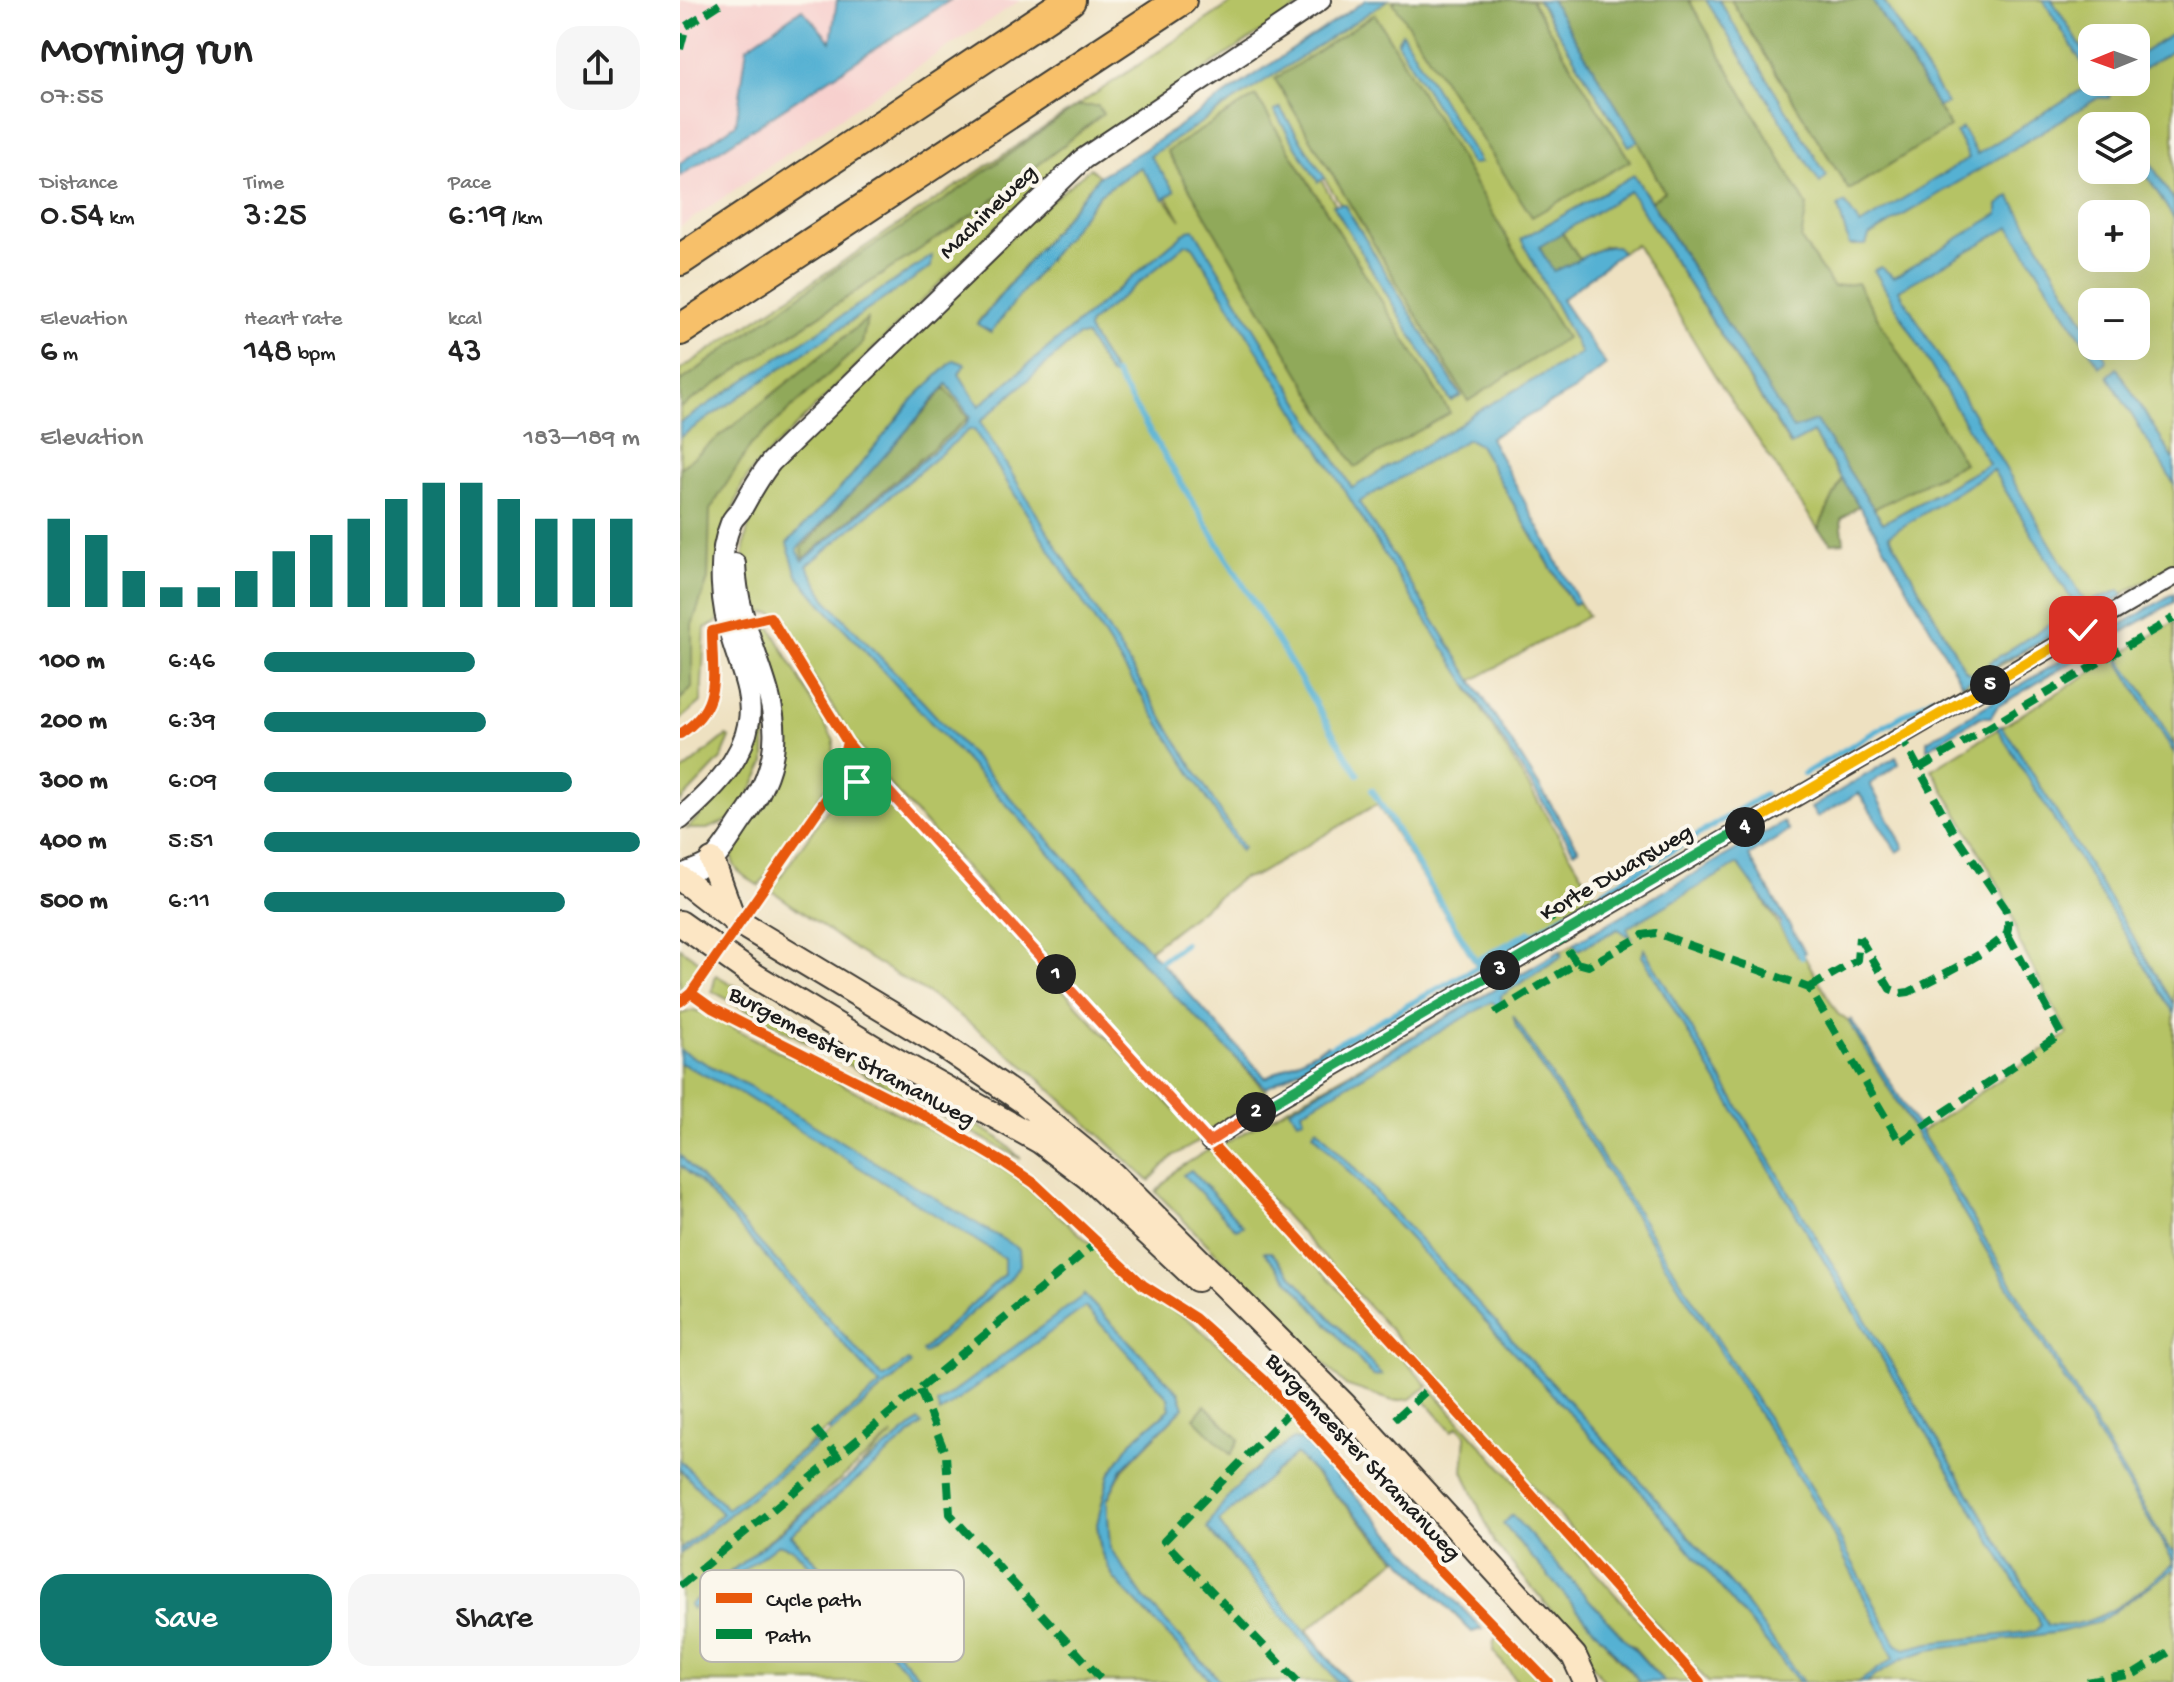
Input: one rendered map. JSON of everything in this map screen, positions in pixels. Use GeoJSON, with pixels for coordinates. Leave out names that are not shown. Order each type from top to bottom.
{"type":"FeatureCollection","features":[{"type":"Feature","properties":{"kind":"highway"},"geometry":{"type":"LineString","coordinates":[[680,260],[1070,0]]}},
{"type":"Feature","properties":{"kind":"highway"},"geometry":{"type":"LineString","coordinates":[[680,330],[1181,0]]}},
{"type":"Feature","properties":{"kind":"main road"},"geometry":{"type":"LineString","coordinates":[[712,861],[733,919]]}},
{"type":"Feature","properties":{"kind":"main road","name":"Burgemeester Stramanweg"},"geometry":{"type":"LineString","coordinates":[[680,877],[733,919],[939,1043],[1023,1101],[1112,1174],[1344,1405],[1574,1656],[1585,1682]]}},
{"type":"Feature","properties":{"kind":"main road","name":"Burgemeester Stramanweg"},"geometry":{"type":"LineString","coordinates":[[680,923],[755,976],[879,1051],[1040,1141],[1088,1177],[1281,1360],[1564,1667],[1585,1682]]}},
{"type":"Feature","properties":{"kind":"street","name":"Machineweg"},"geometry":{"type":"LineString","coordinates":[[680,819],[724,776],[739,750],[748,721],[750,695],[728,627],[722,582],[726,540],[732,519],[771,462],[1083,159],[1320,0]]}},
{"type":"Feature","properties":{"kind":"street","name":"Machineweg"},"geometry":{"type":"LineString","coordinates":[[712,861],[760,792],[774,747],[776,725],[772,702],[739,603],[735,564],[742,522],[739,513]]}},
{"type":"Feature","properties":{"kind":"street","name":"Korte Dwarsweg"},"geometry":{"type":"LineString","coordinates":[[1209,1142],[2174,577]]}},
{"type":"Feature","properties":{"kind":"street"},"geometry":{"type":"LineString","coordinates":[[680,877],[712,861]]}},
{"type":"Feature","properties":{"kind":"shaded area"},"geometry":{"type":"Polygon","coordinates":[[[680,0],[1021,0],[872,96],[680,227],[680,0]]]}},
{"type":"Feature","properties":{"kind":"green space"},"geometry":{"type":"Polygon","coordinates":[[[1236,0],[1309,0],[1148,107],[1081,147],[1014,209],[753,469],[742,486],[722,541],[719,618],[705,628],[701,702],[680,720],[680,370],[1236,0]]]}},
{"type":"Feature","properties":{"kind":"green space"},"geometry":{"type":"Polygon","coordinates":[[[1388,0],[1538,0],[1629,145],[1638,141],[1551,0],[2174,0],[2174,564],[1964,687],[1889,535],[1979,469],[1883,523],[1664,193],[1651,201],[1634,175],[1522,239],[1581,353],[1479,445],[1572,604],[1579,602],[1588,616],[1466,684],[1598,900],[1478,968],[1377,804],[1255,876],[1242,878],[1144,954],[1267,1093],[1206,1132],[890,785],[853,739],[773,613],[748,612],[744,592],[743,555],[750,521],[775,470],[1026,222],[1090,168],[1099,176],[977,323],[990,332],[1100,194],[1141,167],[1181,220],[1141,153],[1259,75],[1388,0]],[[1279,108],[1451,401],[1461,395],[1279,108]],[[2010,197],[2078,325],[2078,360],[2097,360],[2100,366],[2107,360],[2150,360],[2150,288],[2078,288],[2078,311],[2010,197]]]}},
{"type":"Feature","properties":{"kind":"green space"},"geometry":{"type":"Polygon","coordinates":[[[1531,0],[1630,161],[1532,217],[1393,2],[1531,0]]]}},
{"type":"Feature","properties":{"kind":"green space"},"geometry":{"type":"Polygon","coordinates":[[[1551,0],[1689,0],[1807,206],[1801,239],[1833,287],[1857,283],[1964,463],[1874,509],[1816,421],[1793,430],[1651,201],[1664,192],[1638,141],[1551,0]]]}},
{"type":"Feature","properties":{"kind":"green space"},"geometry":{"type":"Polygon","coordinates":[[[1731,0],[1872,0],[1950,127],[1849,190],[1731,0]]]}},
{"type":"Feature","properties":{"kind":"green space"},"geometry":{"type":"Polygon","coordinates":[[[1375,14],[1566,338],[1468,401],[1275,79],[1375,14]]]}},
{"type":"Feature","properties":{"kind":"green space"},"geometry":{"type":"Polygon","coordinates":[[[1256,96],[1450,413],[1355,467],[1167,151],[1256,96]]]}},
{"type":"Feature","properties":{"kind":"green space"},"geometry":{"type":"Polygon","coordinates":[[[1077,106],[1098,106],[1103,114],[990,203],[680,408],[680,382],[831,273],[943,201],[1077,106]]]}},
{"type":"Feature","properties":{"kind":"green space"},"geometry":{"type":"Polygon","coordinates":[[[1630,191],[1790,445],[1812,432],[1842,479],[1818,529],[1715,376],[1636,244],[1622,252],[1616,246],[1604,246],[1580,260],[1561,231],[1630,191]]]}},
{"type":"Feature","properties":{"kind":"green space"},"geometry":{"type":"Polygon","coordinates":[[[1561,231],[1580,260],[1553,272],[1539,247],[1561,231]]]}},
{"type":"Feature","properties":{"kind":"green space"},"geometry":{"type":"Polygon","coordinates":[[[867,319],[862,344],[751,445],[710,510],[708,579],[692,625],[692,687],[680,700],[680,468],[867,319]]]}},
{"type":"Feature","properties":{"kind":"green space"},"geometry":{"type":"Polygon","coordinates":[[[945,388],[968,418],[804,559],[802,548],[945,388]]]}},
{"type":"Feature","properties":{"kind":"green space"},"geometry":{"type":"Polygon","coordinates":[[[1842,479],[1859,506],[1841,519],[1844,542],[1831,543],[1818,529],[1842,479]]]}},
{"type":"Feature","properties":{"kind":"green space"},"geometry":{"type":"Polygon","coordinates":[[[2174,622],[2174,1551],[2168,1547],[1921,1132],[2068,1034],[2018,940],[2013,917],[2001,889],[1932,769],[2174,622]]]}},
{"type":"Feature","properties":{"kind":"green space"},"geometry":{"type":"Polygon","coordinates":[[[770,626],[834,741],[832,778],[759,886],[736,869],[732,853],[783,753],[786,725],[780,690],[754,629],[770,626]]]}},
{"type":"Feature","properties":{"kind":"green space"},"geometry":{"type":"Polygon","coordinates":[[[759,695],[766,702],[765,763],[744,805],[729,820],[707,829],[687,829],[740,770],[749,754],[759,718],[759,695]]]}},
{"type":"Feature","properties":{"kind":"green space"},"geometry":{"type":"Polygon","coordinates":[[[726,736],[730,738],[721,759],[680,802],[680,773],[726,736]]]}},
{"type":"Feature","properties":{"kind":"green space"},"geometry":{"type":"Polygon","coordinates":[[[864,787],[882,795],[1198,1135],[1198,1142],[1173,1156],[1149,1181],[1032,1072],[983,1033],[935,998],[857,951],[771,890],[837,796],[864,787]]]}},
{"type":"Feature","properties":{"kind":"green space"},"geometry":{"type":"Polygon","coordinates":[[[1734,852],[1798,957],[1803,954],[1838,1014],[1849,1022],[2171,1557],[2174,1563],[2174,1682],[1708,1682],[1479,1426],[1221,1146],[1734,852]]]}},
{"type":"Feature","properties":{"kind":"green space"},"geometry":{"type":"Polygon","coordinates":[[[680,948],[706,966],[680,991],[680,948]]]}},
{"type":"Feature","properties":{"kind":"green space"},"geometry":{"type":"Polygon","coordinates":[[[716,975],[999,1138],[1021,1159],[712,991],[716,975]]]}},
{"type":"Feature","properties":{"kind":"green space"},"geometry":{"type":"Polygon","coordinates":[[[694,1010],[709,1015],[1009,1171],[1146,1293],[1193,1323],[1272,1394],[1327,1454],[1293,1439],[1222,1517],[1296,1454],[1397,1559],[1307,1630],[1348,1682],[1221,1682],[1144,1598],[1110,1549],[1107,1500],[1123,1469],[1184,1407],[1179,1393],[1084,1295],[1085,1306],[1168,1397],[1170,1409],[1132,1441],[1109,1475],[1097,1525],[1101,1552],[1114,1579],[1212,1682],[924,1682],[906,1662],[964,1662],[964,1570],[823,1570],[791,1535],[893,1434],[754,1553],[778,1544],[794,1549],[813,1570],[700,1570],[700,1662],[899,1662],[917,1682],[680,1682],[680,1554],[902,1372],[881,1385],[680,1551],[680,1014],[694,1010]]]}},
{"type":"Feature","properties":{"kind":"green space"},"geometry":{"type":"Polygon","coordinates":[[[1210,1149],[1428,1386],[1410,1399],[1393,1401],[1345,1385],[1156,1192],[1176,1170],[1210,1149]],[[1265,1252],[1373,1376],[1381,1375],[1271,1252],[1265,1252]]]}},
{"type":"Feature","properties":{"kind":"green space"},"geometry":{"type":"Polygon","coordinates":[[[1432,1390],[1694,1682],[1664,1682],[1632,1645],[1607,1646],[1640,1682],[1605,1682],[1547,1605],[1495,1544],[1463,1471],[1466,1436],[1458,1426],[1452,1431],[1423,1399],[1432,1390]]]}},
{"type":"Feature","properties":{"kind":"green space"},"geometry":{"type":"Polygon","coordinates":[[[1205,1405],[1239,1439],[1231,1455],[1194,1418],[1205,1405]]]}},
{"type":"Feature","properties":{"kind":"green space"},"geometry":{"type":"Polygon","coordinates":[[[1500,1635],[1543,1682],[1518,1682],[1493,1651],[1494,1641],[1500,1635]]]}},
{"type":"Feature","properties":{"kind":"water"},"geometry":{"type":"Polygon","coordinates":[[[837,0],[950,0],[680,176],[680,163],[736,124],[747,47],[802,9],[831,42],[837,0]]]}},
{"type":"Feature","properties":{"kind":"water"},"geometry":{"type":"Polygon","coordinates":[[[1366,0],[1388,0],[1150,156],[1175,191],[1164,199],[1140,167],[1100,194],[991,332],[977,324],[1099,176],[1145,149],[1366,0]]]}},
{"type":"Feature","properties":{"kind":"water"},"geometry":{"type":"Polygon","coordinates":[[[1538,0],[1551,0],[1638,141],[1629,146],[1538,0]]]}},
{"type":"Feature","properties":{"kind":"water"},"geometry":{"type":"Polygon","coordinates":[[[1706,0],[1719,0],[1827,176],[1820,183],[1706,0]]]}},
{"type":"Feature","properties":{"kind":"water"},"geometry":{"type":"Polygon","coordinates":[[[1872,0],[1883,0],[1947,104],[1938,107],[1872,0]]]}},
{"type":"Feature","properties":{"kind":"water"},"geometry":{"type":"Polygon","coordinates":[[[2043,0],[2052,0],[2078,42],[2078,56],[2043,0]]]}},
{"type":"Feature","properties":{"kind":"water"},"geometry":{"type":"Polygon","coordinates":[[[1402,33],[1480,163],[1471,164],[1397,42],[1402,33]]]}},
{"type":"Feature","properties":{"kind":"water"},"geometry":{"type":"Polygon","coordinates":[[[2174,33],[2174,50],[2150,64],[2150,48],[2174,33]]]}},
{"type":"Feature","properties":{"kind":"water"},"geometry":{"type":"Polygon","coordinates":[[[2078,92],[2078,96],[2109,96],[2098,98],[1869,236],[1866,245],[1849,245],[1838,206],[1845,203],[1860,225],[1969,158],[1956,133],[1962,128],[1977,154],[2078,92]]]}},
{"type":"Feature","properties":{"kind":"water"},"geometry":{"type":"Polygon","coordinates":[[[1280,108],[1325,178],[1318,182],[1274,111],[1280,108]]]}},
{"type":"Feature","properties":{"kind":"water"},"geometry":{"type":"Polygon","coordinates":[[[2150,162],[2174,201],[2174,219],[2150,180],[2150,162]]]}},
{"type":"Feature","properties":{"kind":"water"},"geometry":{"type":"Polygon","coordinates":[[[1634,175],[1793,429],[1816,421],[1883,523],[1989,464],[1874,270],[1881,267],[1894,277],[1998,214],[1998,205],[2010,196],[2078,311],[2078,333],[2010,227],[1899,290],[2086,603],[2120,590],[2123,596],[1991,668],[1989,663],[2076,607],[1993,470],[1889,535],[1965,670],[1970,674],[1975,672],[1976,676],[1962,684],[1880,539],[1813,433],[1791,445],[1630,191],[1539,247],[1553,271],[1608,247],[1616,246],[1622,252],[1561,300],[1606,365],[1576,389],[1490,438],[1579,602],[1573,605],[1479,445],[1468,439],[1359,502],[1579,849],[1574,851],[1404,586],[1192,245],[1186,244],[1089,324],[1088,330],[1118,379],[1109,374],[1086,336],[1078,336],[980,422],[1243,848],[1240,851],[974,430],[969,430],[807,566],[828,602],[1266,1078],[1327,1045],[1333,1051],[1266,1088],[1146,967],[1031,831],[825,608],[797,575],[787,543],[848,480],[914,398],[954,360],[965,364],[959,374],[979,406],[1188,230],[1194,229],[1352,488],[1471,415],[1581,353],[1521,239],[1634,175]],[[947,384],[859,485],[797,549],[803,561],[966,424],[970,417],[947,384]]]}},
{"type":"Feature","properties":{"kind":"water"},"geometry":{"type":"Polygon","coordinates":[[[1344,204],[1461,396],[1451,401],[1333,205],[1344,204]]]}},
{"type":"Feature","properties":{"kind":"water"},"geometry":{"type":"Polygon","coordinates":[[[932,256],[931,267],[680,437],[680,423],[932,256]]]}},
{"type":"Feature","properties":{"kind":"water"},"geometry":{"type":"Polygon","coordinates":[[[2096,360],[2107,360],[2100,367],[2096,360]]]}},
{"type":"Feature","properties":{"kind":"water"},"geometry":{"type":"Polygon","coordinates":[[[2117,368],[2174,460],[2174,484],[2108,376],[2117,368]]]}},
{"type":"Feature","properties":{"kind":"water"},"geometry":{"type":"Polygon","coordinates":[[[2174,593],[2174,602],[2119,634],[2115,644],[2102,644],[1997,707],[1991,717],[1980,717],[1927,749],[1927,741],[2174,593]]]}},
{"type":"Feature","properties":{"kind":"water"},"geometry":{"type":"Polygon","coordinates":[[[2117,659],[2146,695],[2174,746],[2174,753],[2117,659]]]}},
{"type":"Feature","properties":{"kind":"water"},"geometry":{"type":"Polygon","coordinates":[[[2001,726],[2174,1004],[2174,1013],[1997,728],[2001,726]]]}},
{"type":"Feature","properties":{"kind":"water"},"geometry":{"type":"Polygon","coordinates":[[[1896,757],[1899,764],[1870,784],[1904,848],[1897,852],[1859,793],[1817,817],[1811,808],[1896,757]]]}},
{"type":"Feature","properties":{"kind":"water"},"geometry":{"type":"Polygon","coordinates":[[[1784,822],[1789,831],[1749,856],[1805,952],[1803,954],[1738,864],[1627,928],[1631,938],[1618,929],[1578,950],[1574,943],[1784,822]]]}},
{"type":"Feature","properties":{"kind":"water"},"geometry":{"type":"Polygon","coordinates":[[[1644,949],[2048,1625],[2083,1622],[2116,1608],[2173,1564],[2171,1557],[1849,1022],[1851,1019],[2168,1547],[2174,1551],[2174,1569],[2099,1622],[2060,1632],[1929,1650],[1902,1659],[1866,1682],[1859,1682],[1894,1658],[1828,1525],[1516,1026],[1513,1015],[1820,1501],[1896,1644],[1905,1649],[1930,1643],[2035,1631],[2041,1625],[1642,956],[1644,949]]]}},
{"type":"Feature","properties":{"kind":"water"},"geometry":{"type":"Polygon","coordinates":[[[1560,951],[1562,956],[1501,996],[1502,1003],[1498,1007],[1492,1002],[1302,1111],[1304,1119],[1297,1121],[1290,1109],[1560,951]]]}},
{"type":"Feature","properties":{"kind":"water"},"geometry":{"type":"Polygon","coordinates":[[[680,1050],[749,1086],[1019,1249],[1020,1265],[1009,1280],[924,1354],[922,1351],[1004,1274],[1004,1258],[742,1094],[680,1063],[680,1050]]]}},
{"type":"Feature","properties":{"kind":"water"},"geometry":{"type":"Polygon","coordinates":[[[1317,1128],[1600,1435],[1735,1589],[1803,1682],[1799,1682],[1636,1486],[1313,1133],[1317,1128]]]}},
{"type":"Feature","properties":{"kind":"water"},"geometry":{"type":"Polygon","coordinates":[[[680,1155],[883,1378],[908,1361],[911,1364],[832,1432],[828,1430],[880,1385],[701,1184],[680,1165],[680,1155]]]}},
{"type":"Feature","properties":{"kind":"water"},"geometry":{"type":"Polygon","coordinates":[[[1191,1170],[1243,1226],[1236,1229],[1183,1175],[1191,1170]]]}},
{"type":"Feature","properties":{"kind":"water"},"geometry":{"type":"Polygon","coordinates":[[[1264,1252],[1271,1252],[1382,1375],[1373,1376],[1264,1252]]]}},
{"type":"Feature","properties":{"kind":"water"},"geometry":{"type":"Polygon","coordinates":[[[1084,1295],[1179,1393],[1184,1407],[1122,1469],[1107,1500],[1110,1548],[1144,1598],[1221,1682],[1212,1682],[1114,1579],[1101,1552],[1097,1524],[1109,1475],[1132,1441],[1170,1409],[1168,1397],[1085,1307],[940,1413],[937,1404],[1084,1295]]]}},
{"type":"Feature","properties":{"kind":"water"},"geometry":{"type":"Polygon","coordinates":[[[919,1421],[922,1425],[791,1535],[823,1570],[813,1570],[794,1549],[778,1544],[744,1570],[733,1570],[919,1421]]]}},
{"type":"Feature","properties":{"kind":"water"},"geometry":{"type":"Polygon","coordinates":[[[1293,1439],[1303,1441],[1482,1629],[1472,1632],[1296,1454],[1219,1521],[1231,1542],[1348,1682],[1338,1682],[1207,1528],[1224,1502],[1245,1479],[1293,1439]]]}},
{"type":"Feature","properties":{"kind":"water"},"geometry":{"type":"Polygon","coordinates":[[[813,1443],[817,1445],[680,1554],[680,1550],[722,1514],[680,1469],[680,1460],[727,1509],[813,1443]]]}},
{"type":"Feature","properties":{"kind":"water"},"geometry":{"type":"Polygon","coordinates":[[[1512,1515],[1664,1682],[1640,1682],[1503,1524],[1512,1515]]]}},
{"type":"Feature","properties":{"kind":"water"},"geometry":{"type":"Polygon","coordinates":[[[700,1596],[700,1603],[692,1609],[689,1605],[700,1596]]]}},
{"type":"Feature","properties":{"kind":"water"},"geometry":{"type":"Polygon","coordinates":[[[899,1662],[906,1662],[924,1682],[917,1682],[899,1662]]]}},
{"type":"Feature","properties":{"kind":"waterway"},"geometry":{"type":"LineString","coordinates":[[1115,374],[1358,774]]}},
{"type":"Feature","properties":{"kind":"waterway"},"geometry":{"type":"LineString","coordinates":[[1804,774],[1932,698]]}},
{"type":"Feature","properties":{"kind":"waterway"},"geometry":{"type":"LineString","coordinates":[[1372,790],[1476,961],[1530,932]]}},
{"type":"Feature","properties":{"kind":"waterway"},"geometry":{"type":"LineString","coordinates":[[1330,1048],[1485,963],[1764,795]]}},
{"type":"Feature","properties":{"kind":"waterway"},"geometry":{"type":"LineString","coordinates":[[1783,926],[1802,957]]}},
{"type":"Feature","properties":{"kind":"waterway"},"geometry":{"type":"LineString","coordinates":[[1158,963],[1184,944]]}},
{"type":"Feature","properties":{"kind":"marked path"},"geometry":{"type":"LineString","coordinates":[[680,49],[686,26],[726,0]]}},
{"type":"Feature","properties":{"kind":"marked path"},"geometry":{"type":"LineString","coordinates":[[1920,768],[2174,618]]}},
{"type":"Feature","properties":{"kind":"marked path"},"geometry":{"type":"LineString","coordinates":[[1859,937],[1890,989],[1901,993],[1909,992],[1991,947],[2008,929],[2005,908],[1951,828],[1901,736]]}},
{"type":"Feature","properties":{"kind":"marked path"},"geometry":{"type":"LineString","coordinates":[[1495,1013],[1577,963],[1548,915]]}},
{"type":"Feature","properties":{"kind":"marked path"},"geometry":{"type":"LineString","coordinates":[[1577,963],[1588,966],[1643,935],[1656,933],[1809,988],[1900,1142],[2061,1034],[2007,933]]}},
{"type":"Feature","properties":{"kind":"marked path"},"geometry":{"type":"LineString","coordinates":[[1809,988],[1857,960],[1859,937]]}},
{"type":"Feature","properties":{"kind":"marked path"},"geometry":{"type":"LineString","coordinates":[[680,1586],[1096,1243]]}},
{"type":"Feature","properties":{"kind":"marked path"},"geometry":{"type":"LineString","coordinates":[[1395,1419],[1433,1385]]}},
{"type":"Feature","properties":{"kind":"marked path"},"geometry":{"type":"LineString","coordinates":[[920,1390],[946,1455],[950,1514],[1104,1682]]}},
{"type":"Feature","properties":{"kind":"marked path"},"geometry":{"type":"LineString","coordinates":[[1291,1410],[1164,1541],[1298,1682]]}},
{"type":"Feature","properties":{"kind":"marked path"},"geometry":{"type":"LineString","coordinates":[[815,1429],[838,1456]]}},
{"type":"Feature","properties":{"kind":"marked path"},"geometry":{"type":"LineString","coordinates":[[2087,1682],[2134,1674],[2174,1649]]}},
{"type":"Feature","properties":{"kind":"cycle path"},"geometry":{"type":"LineString","coordinates":[[680,734],[694,723],[709,701],[713,676],[712,631],[770,617],[847,742],[881,783],[1433,1385],[1700,1682]]}},
{"type":"Feature","properties":{"kind":"cycle path"},"geometry":{"type":"LineString","coordinates":[[680,1002],[691,993],[837,783],[847,742]]}},
{"type":"Feature","properties":{"kind":"cycle path"},"geometry":{"type":"LineString","coordinates":[[691,993],[712,1008],[920,1113],[1034,1183],[1143,1285],[1195,1318],[1263,1379],[1548,1682]]}},
{"type":"Feature","properties":{"kind":"route"},"geometry":{"type":"LineString","coordinates":[[857,782],[881,783],[1209,1142],[2083,630]]}}]}
